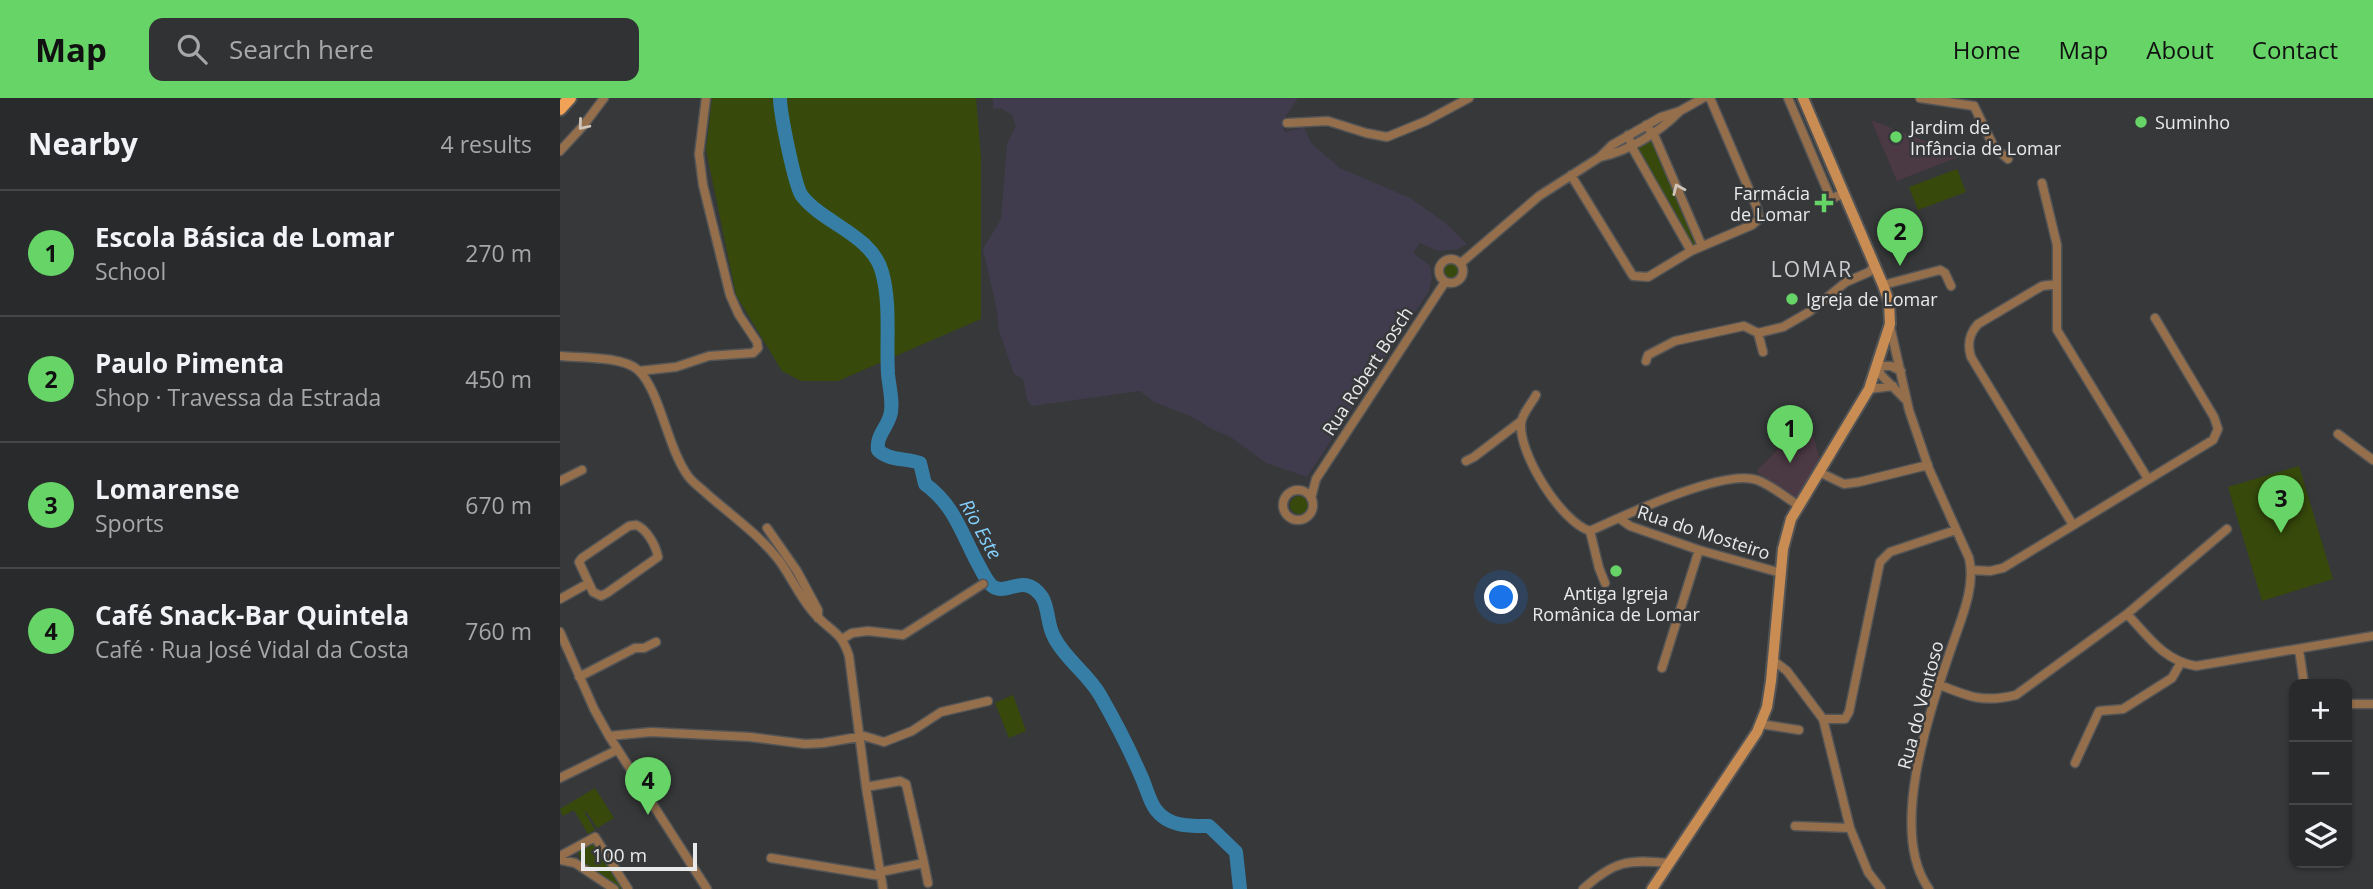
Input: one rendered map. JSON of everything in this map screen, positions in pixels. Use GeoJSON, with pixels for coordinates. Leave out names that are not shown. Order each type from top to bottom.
{"type":"FeatureCollection","features":[{"type":"Feature","properties":{"kind":"main road"},"geometry":{"type":"LineString","coordinates":[[560,108],[569,98]]}},
{"type":"Feature","properties":{"kind":"main road"},"geometry":{"type":"LineString","coordinates":[[1652,889],[1743,754],[1760,724],[1767,707],[1774,661],[1783,549],[1791,519],[1869,388],[1890,324],[1889,302],[1883,285],[1801,98]]}},
{"type":"Feature","properties":{"kind":"street"},"geometry":{"type":"LineString","coordinates":[[560,151],[583,127],[604,98]]}},
{"type":"Feature","properties":{"kind":"street"},"geometry":{"type":"LineString","coordinates":[[639,371],[676,367],[709,356],[753,353],[758,348],[730,295],[704,185],[699,154],[706,98]]}},
{"type":"Feature","properties":{"kind":"street"},"geometry":{"type":"LineString","coordinates":[[1287,122],[1328,121],[1366,133],[1387,136],[1426,121],[1469,98]]}},
{"type":"Feature","properties":{"kind":"street"},"geometry":{"type":"LineString","coordinates":[[1461,263],[1539,196],[1600,157],[1612,145],[1661,117],[1703,98]]}},
{"type":"Feature","properties":{"kind":"street"},"geometry":{"type":"LineString","coordinates":[[1571,175],[1633,276],[1648,277],[1691,251],[1752,225],[1759,219],[1758,208],[1710,98]]}},
{"type":"Feature","properties":{"kind":"street"},"geometry":{"type":"LineString","coordinates":[[1788,98],[1831,199],[1844,192]]}},
{"type":"Feature","properties":{"kind":"street"},"geometry":{"type":"LineString","coordinates":[[1920,98],[1977,102],[1994,147],[2008,159]]}},
{"type":"Feature","properties":{"kind":"street"},"geometry":{"type":"LineString","coordinates":[[1600,157],[1614,154],[1653,133],[1667,124],[1679,111]]}},
{"type":"Feature","properties":{"kind":"street"},"geometry":{"type":"LineString","coordinates":[[1646,125],[1653,133],[1702,246]]}},
{"type":"Feature","properties":{"kind":"street"},"geometry":{"type":"LineString","coordinates":[[1628,135],[1631,145],[1691,251]]}},
{"type":"Feature","properties":{"kind":"street"},"geometry":{"type":"LineString","coordinates":[[2042,183],[2057,244],[2057,330],[2148,479]]}},
{"type":"Feature","properties":{"kind":"street","name":"Rua Robert Bosch"},"geometry":{"type":"LineString","coordinates":[[1450,259],[1461,263],[1463,273],[1460,279],[1453,283],[1446,282],[1439,274],[1441,264],[1450,259]]}},
{"type":"Feature","properties":{"kind":"street"},"geometry":{"type":"LineString","coordinates":[[1646,361],[1648,355],[1675,341],[1744,326],[1758,333],[1783,327],[1810,312],[1846,282],[1869,272],[1875,265]]}},
{"type":"Feature","properties":{"kind":"street"},"geometry":{"type":"LineString","coordinates":[[1883,285],[1941,270],[1951,286]]}},
{"type":"Feature","properties":{"kind":"street","name":"Rua Robert Bosch"},"geometry":{"type":"LineString","coordinates":[[1316,479],[1288,494],[1283,502],[1284,512],[1291,519],[1300,520],[1308,516],[1312,509],[1311,498],[1316,479],[1446,282]]}},
{"type":"Feature","properties":{"kind":"street"},"geometry":{"type":"LineString","coordinates":[[2056,284],[2042,286],[1978,324],[1972,331],[1969,349],[1971,357],[2073,525]]}},
{"type":"Feature","properties":{"kind":"street"},"geometry":{"type":"LineString","coordinates":[[1890,324],[1907,402],[1928,465],[1969,558],[1971,570],[1990,571],[2003,568],[2213,440],[2218,429],[2214,417],[2155,318]]}},
{"type":"Feature","properties":{"kind":"street"},"geometry":{"type":"LineString","coordinates":[[1758,333],[1763,352]]}},
{"type":"Feature","properties":{"kind":"street"},"geometry":{"type":"LineString","coordinates":[[560,356],[610,360],[630,365],[639,371],[655,399],[674,453],[689,477],[748,528],[779,560],[801,598],[818,618],[844,638],[849,656],[883,889]]}},
{"type":"Feature","properties":{"kind":"street"},"geometry":{"type":"LineString","coordinates":[[1901,371],[1891,366],[1878,366],[1881,375],[1907,402]]}},
{"type":"Feature","properties":{"kind":"street"},"geometry":{"type":"LineString","coordinates":[[1869,388],[1893,386]]}},
{"type":"Feature","properties":{"kind":"street"},"geometry":{"type":"LineString","coordinates":[[1466,461],[1520,422],[1536,396]]}},
{"type":"Feature","properties":{"kind":"street"},"geometry":{"type":"LineString","coordinates":[[1520,422],[1523,445],[1546,488],[1573,522],[1590,531],[1605,583]]}},
{"type":"Feature","properties":{"kind":"street"},"geometry":{"type":"LineString","coordinates":[[2339,434],[2373,460]]}},
{"type":"Feature","properties":{"kind":"street"},"geometry":{"type":"LineString","coordinates":[[1819,471],[1844,484],[1928,465]]}},
{"type":"Feature","properties":{"kind":"street"},"geometry":{"type":"LineString","coordinates":[[560,481],[582,470]]}},
{"type":"Feature","properties":{"kind":"street"},"geometry":{"type":"LineString","coordinates":[[1590,531],[1688,489],[1747,478],[1758,480],[1798,505]]}},
{"type":"Feature","properties":{"kind":"street"},"geometry":{"type":"LineString","coordinates":[[1297,491],[1306,493],[1311,498]]}},
{"type":"Feature","properties":{"kind":"street","name":"Rua do Mosteiro"},"geometry":{"type":"LineString","coordinates":[[1619,518],[1630,526],[1699,550],[1781,573]]}},
{"type":"Feature","properties":{"kind":"street"},"geometry":{"type":"LineString","coordinates":[[629,526],[642,528],[658,557],[601,596],[593,592],[587,584],[580,568],[579,562],[582,558],[629,526]]}},
{"type":"Feature","properties":{"kind":"street"},"geometry":{"type":"LineString","coordinates":[[767,528],[797,571],[818,610],[818,618]]}},
{"type":"Feature","properties":{"kind":"street"},"geometry":{"type":"LineString","coordinates":[[1940,685],[1975,699],[1998,699],[2016,695],[2127,614],[2227,529]]}},
{"type":"Feature","properties":{"kind":"street"},"geometry":{"type":"LineString","coordinates":[[1823,719],[1845,719],[1849,712],[1880,562],[1890,552],[1956,530]]}},
{"type":"Feature","properties":{"kind":"street"},"geometry":{"type":"LineString","coordinates":[[1662,668],[1699,550]]}},
{"type":"Feature","properties":{"kind":"street","name":"Rua do Ventoso"},"geometry":{"type":"LineString","coordinates":[[1929,889],[1915,857],[1912,815],[1921,748],[1966,604],[1971,570]]}},
{"type":"Feature","properties":{"kind":"street"},"geometry":{"type":"LineString","coordinates":[[844,638],[852,633],[868,631],[904,635],[983,583]]}},
{"type":"Feature","properties":{"kind":"street"},"geometry":{"type":"LineString","coordinates":[[560,599],[587,584]]}},
{"type":"Feature","properties":{"kind":"street"},"geometry":{"type":"LineString","coordinates":[[2127,614],[2164,654],[2180,664],[2196,666],[2373,636]]}},
{"type":"Feature","properties":{"kind":"street"},"geometry":{"type":"LineString","coordinates":[[560,632],[579,677],[617,750],[707,889]]}},
{"type":"Feature","properties":{"kind":"street"},"geometry":{"type":"LineString","coordinates":[[579,677],[635,648],[644,648],[656,642]]}},
{"type":"Feature","properties":{"kind":"street"},"geometry":{"type":"LineString","coordinates":[[2299,649],[2303,679]]}},
{"type":"Feature","properties":{"kind":"street"},"geometry":{"type":"LineString","coordinates":[[1774,661],[1787,671],[1823,719],[1850,828],[1868,872],[1881,889]]}},
{"type":"Feature","properties":{"kind":"street"},"geometry":{"type":"LineString","coordinates":[[2075,763],[2099,711],[2123,709],[2172,678],[2180,664]]}},
{"type":"Feature","properties":{"kind":"street"},"geometry":{"type":"LineString","coordinates":[[609,736],[651,732],[750,737],[805,744],[860,736],[884,741],[912,731],[941,712],[988,701]]}},
{"type":"Feature","properties":{"kind":"street"},"geometry":{"type":"LineString","coordinates":[[2352,704],[2373,704]]}},
{"type":"Feature","properties":{"kind":"street"},"geometry":{"type":"LineString","coordinates":[[1760,724],[1799,730]]}},
{"type":"Feature","properties":{"kind":"street"},"geometry":{"type":"LineString","coordinates":[[560,778],[617,750]]}},
{"type":"Feature","properties":{"kind":"street"},"geometry":{"type":"LineString","coordinates":[[866,787],[900,781],[906,784],[928,883]]}},
{"type":"Feature","properties":{"kind":"street"},"geometry":{"type":"LineString","coordinates":[[1795,826],[1850,828]]}},
{"type":"Feature","properties":{"kind":"street"},"geometry":{"type":"LineString","coordinates":[[560,858],[596,837],[628,889]]}},
{"type":"Feature","properties":{"kind":"street"},"geometry":{"type":"LineString","coordinates":[[575,863],[579,846]]}},
{"type":"Feature","properties":{"kind":"street"},"geometry":{"type":"LineString","coordinates":[[560,858],[575,863],[614,889]]}},
{"type":"Feature","properties":{"kind":"street"},"geometry":{"type":"LineString","coordinates":[[771,858],[880,874],[924,863]]}},
{"type":"Feature","properties":{"kind":"street"},"geometry":{"type":"LineString","coordinates":[[1583,889],[1609,868],[1620,864],[1644,860],[1669,863]]}},
{"type":"Feature","properties":{"kind":"shaded area"},"geometry":{"type":"Polygon","coordinates":[[[993,98],[1298,98],[1282,122],[1285,132],[1304,127],[1311,143],[1340,168],[1410,198],[1444,222],[1467,244],[1458,249],[1438,251],[1420,243],[1413,253],[1430,266],[1432,278],[1429,291],[1307,477],[1266,463],[1229,436],[1190,416],[1154,402],[1140,391],[1032,406],[1027,400],[1023,379],[1014,374],[999,331],[983,249],[1001,219],[1007,144],[1016,126],[1012,115],[1001,108],[993,109],[993,98]]]}},
{"type":"Feature","properties":{"kind":"shaded area","name":"Jardim de Infância de Lomar"},"geometry":{"type":"Polygon","coordinates":[[[1871,120],[1956,153],[1958,157],[1897,181],[1871,120]]]}},
{"type":"Feature","properties":{"kind":"shaded area"},"geometry":{"type":"Polygon","coordinates":[[[1810,424],[1820,460],[1796,498],[1757,470],[1794,434],[1810,424]]]}},
{"type":"Feature","properties":{"kind":"green space"},"geometry":{"type":"Polygon","coordinates":[[[712,98],[976,98],[981,158],[981,319],[838,381],[801,381],[782,371],[736,295],[706,150],[712,98]]]}},
{"type":"Feature","properties":{"kind":"green space"},"geometry":{"type":"Polygon","coordinates":[[[1652,139],[1698,244],[1692,247],[1637,148],[1652,139]]]}},
{"type":"Feature","properties":{"kind":"green space"},"geometry":{"type":"Polygon","coordinates":[[[1957,169],[1966,192],[1918,210],[1909,187],[1957,169]]]}},
{"type":"Feature","properties":{"kind":"green space"},"geometry":{"type":"Polygon","coordinates":[[[1452,262],[1458,264],[1458,276],[1452,278],[1446,276],[1444,270],[1446,264],[1452,262]]]}},
{"type":"Feature","properties":{"kind":"green space"},"geometry":{"type":"Polygon","coordinates":[[[2299,466],[2333,579],[2262,601],[2228,487],[2299,466]]]}},
{"type":"Feature","properties":{"kind":"green space"},"geometry":{"type":"Polygon","coordinates":[[[1299,496],[1305,499],[1308,505],[1305,511],[1299,514],[1293,511],[1290,505],[1293,499],[1299,496]]]}},
{"type":"Feature","properties":{"kind":"green space"},"geometry":{"type":"Polygon","coordinates":[[[1013,695],[1026,731],[1009,738],[995,703],[1013,695]]]}},
{"type":"Feature","properties":{"kind":"green space"},"geometry":{"type":"Polygon","coordinates":[[[595,788],[614,818],[597,828],[586,811],[595,830],[588,834],[574,810],[563,816],[560,809],[595,788]]]}},
{"type":"Feature","properties":{"kind":"green space"},"geometry":{"type":"Polygon","coordinates":[[[588,844],[596,844],[624,887],[622,889],[618,889],[579,862],[579,850],[588,844]]]}},
{"type":"Feature","properties":{"kind":"waterway","name":"Rio Este"},"geometry":{"type":"LineString","coordinates":[[780,98],[788,149],[802,196],[811,206],[868,248],[877,259],[882,272],[888,323],[888,374],[892,406],[878,441],[878,450],[892,458],[920,463],[925,484],[950,510],[991,585],[1003,589],[1028,586],[1042,597],[1054,637],[1100,695],[1127,745],[1156,810],[1173,823],[1209,826],[1236,852],[1240,889]]}},
{"type":"Feature","properties":{"kind":"place","name":"Suminho"},"geometry":{"type":"Point","coordinates":[2141,122]}},
{"type":"Feature","properties":{"kind":"place","name":"Jardim de Infância de Lomar"},"geometry":{"type":"Point","coordinates":[1896,137]}},
{"type":"Feature","properties":{"kind":"place","name":"Farmácia de Lomar"},"geometry":{"type":"Point","coordinates":[1824,203]}},
{"type":"Feature","properties":{"kind":"place","name":"Paulo Pimenta"},"geometry":{"type":"Point","coordinates":[1900,266]}},
{"type":"Feature","properties":{"kind":"place","name":"Igreja de Lomar"},"geometry":{"type":"Point","coordinates":[1792,299]}},
{"type":"Feature","properties":{"kind":"place","name":"Escola Básica de Lomar"},"geometry":{"type":"Point","coordinates":[1790,463]}},
{"type":"Feature","properties":{"kind":"place","name":"Lomarense"},"geometry":{"type":"Point","coordinates":[2281,533]}},
{"type":"Feature","properties":{"kind":"place","name":"Antiga Igreja Românica de Lomar"},"geometry":{"type":"Point","coordinates":[1616,571]}},
{"type":"Feature","properties":{"kind":"place","name":"Café Snack-Bar Quintela"},"geometry":{"type":"Point","coordinates":[648,815]}},
{"type":"Feature","properties":{"kind":"district","name":"LOMAR"},"geometry":{"type":"Point","coordinates":[1812,269]}}]}
